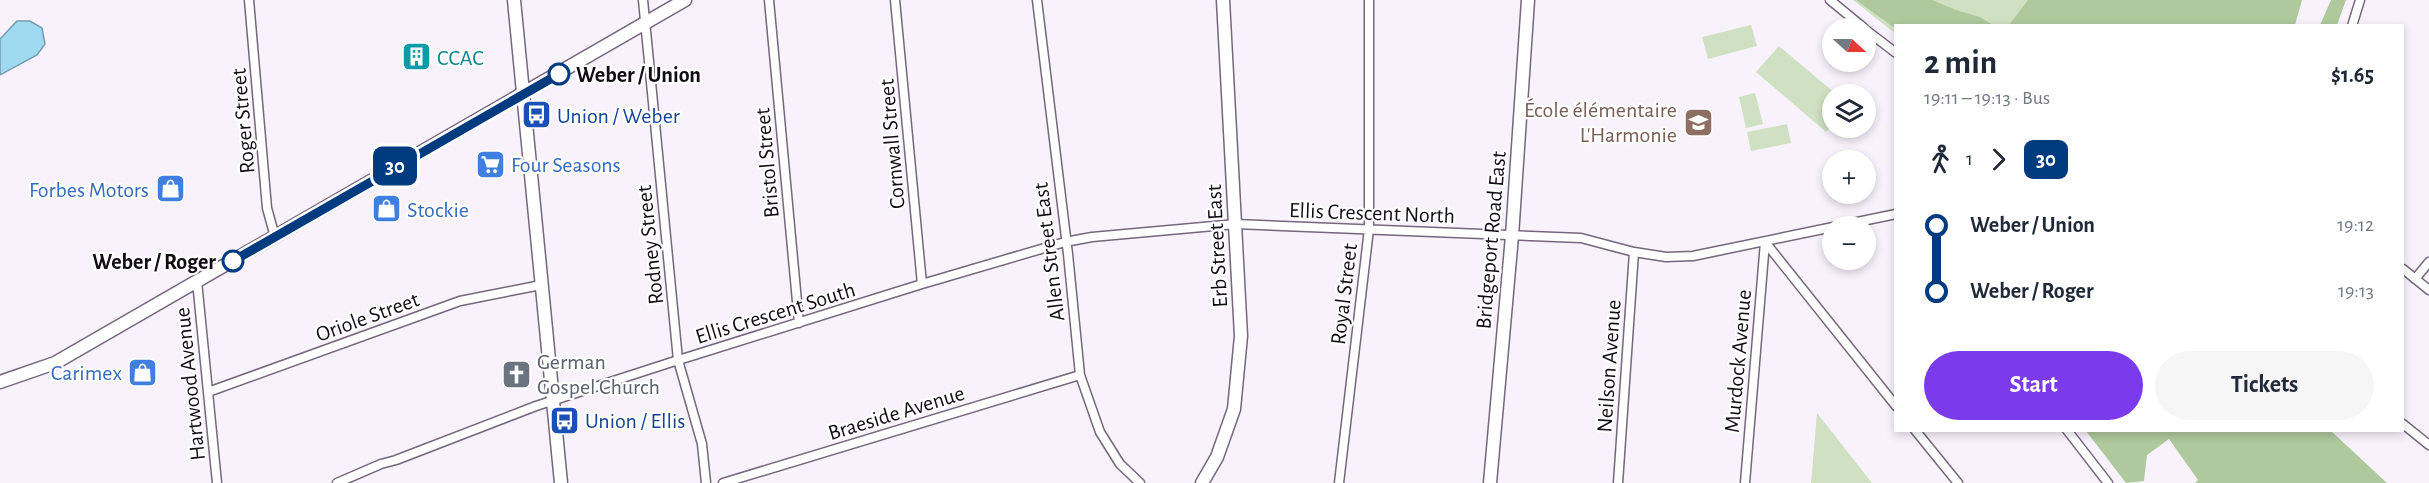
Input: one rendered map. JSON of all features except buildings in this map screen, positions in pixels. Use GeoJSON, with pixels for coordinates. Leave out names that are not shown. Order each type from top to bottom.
{"type":"FeatureCollection","features":[{"type":"Feature","properties":{"kind":"main road"},"geometry":{"type":"LineString","coordinates":[[514,0],[561,483]]}},
{"type":"Feature","properties":{"kind":"main road"},"geometry":{"type":"LineString","coordinates":[[0,382],[55,363],[685,0]]}},
{"type":"Feature","properties":{"kind":"main road","name":"Erb Street East"},"geometry":{"type":"LineString","coordinates":[[1202,483],[1217,457],[1234,409],[1241,336],[1223,0]]}},
{"type":"Feature","properties":{"kind":"main road","name":"Bridgeport Road East"},"geometry":{"type":"LineString","coordinates":[[1490,483],[1512,236],[1528,0]]}},
{"type":"Feature","properties":{"kind":"street","name":"Roger Street"},"geometry":{"type":"LineString","coordinates":[[249,0],[267,208],[274,237]]}},
{"type":"Feature","properties":{"kind":"street","name":"Rodney Street"},"geometry":{"type":"LineString","coordinates":[[643,0],[678,360],[702,444],[706,483]]}},
{"type":"Feature","properties":{"kind":"street","name":"Bristol Street"},"geometry":{"type":"LineString","coordinates":[[769,0],[799,323]]}},
{"type":"Feature","properties":{"kind":"street","name":"Cornwall Street"},"geometry":{"type":"LineString","coordinates":[[895,0],[922,284]]}},
{"type":"Feature","properties":{"kind":"street","name":"Allen Street East"},"geometry":{"type":"LineString","coordinates":[[1037,0],[1080,375],[1100,432],[1120,464],[1140,483]]}},
{"type":"Feature","properties":{"kind":"street","name":"Royal Street"},"geometry":{"type":"LineString","coordinates":[[1340,483],[1369,230],[1369,0]]}},
{"type":"Feature","properties":{"kind":"street"},"geometry":{"type":"LineString","coordinates":[[1830,0],[1852,18]]}},
{"type":"Feature","properties":{"kind":"street"},"geometry":{"type":"LineString","coordinates":[[2353,24],[2360,0]]}},
{"type":"Feature","properties":{"kind":"street"},"geometry":{"type":"LineString","coordinates":[[1876,38],[1894,51]]}},
{"type":"Feature","properties":{"kind":"street","name":"Ellis Crescent North"},"geometry":{"type":"LineString","coordinates":[[1236,224],[1581,238],[1634,252],[1666,257],[1693,256],[1894,214]]}},
{"type":"Feature","properties":{"kind":"street","name":"Ellis Crescent South"},"geometry":{"type":"LineString","coordinates":[[337,483],[381,464],[554,401],[922,284],[1065,242],[1092,237],[1236,224]]}},
{"type":"Feature","properties":{"kind":"street"},"geometry":{"type":"LineString","coordinates":[[1765,242],[1894,403]]}},
{"type":"Feature","properties":{"kind":"street","name":"Murdock Avenue"},"geometry":{"type":"LineString","coordinates":[[1745,483],[1765,242]]}},
{"type":"Feature","properties":{"kind":"street","name":"Neilson Avenue"},"geometry":{"type":"LineString","coordinates":[[1618,483],[1634,252]]}},
{"type":"Feature","properties":{"kind":"street"},"geometry":{"type":"LineString","coordinates":[[2415,279],[2429,262]]}},
{"type":"Feature","properties":{"kind":"street"},"geometry":{"type":"LineString","coordinates":[[2404,271],[2429,290]]}},
{"type":"Feature","properties":{"kind":"street","name":"Hartwood Avenue"},"geometry":{"type":"LineString","coordinates":[[197,281],[217,483]]}},
{"type":"Feature","properties":{"kind":"street","name":"Oriole Street"},"geometry":{"type":"LineString","coordinates":[[208,392],[460,301],[541,285]]}},
{"type":"Feature","properties":{"kind":"street","name":"Braeside Avenue"},"geometry":{"type":"LineString","coordinates":[[723,483],[1080,375]]}},
{"type":"Feature","properties":{"kind":"street"},"geometry":{"type":"LineString","coordinates":[[2404,425],[2429,445]]}},
{"type":"Feature","properties":{"kind":"street"},"geometry":{"type":"LineString","coordinates":[[1917,432],[1958,483]]}},
{"type":"Feature","properties":{"kind":"street"},"geometry":{"type":"LineString","coordinates":[[2069,432],[2108,483]]}},
{"type":"Feature","properties":{"kind":"green space"},"geometry":{"type":"Polygon","coordinates":[[[1853,0],[2272,0],[2264,24],[1894,24],[1894,32],[1853,0]]]}},
{"type":"Feature","properties":{"kind":"green space"},"geometry":{"type":"Polygon","coordinates":[[[1856,0],[1932,0],[1980,17],[1991,24],[1894,24],[1894,28],[1856,0]]]}},
{"type":"Feature","properties":{"kind":"green space"},"geometry":{"type":"Polygon","coordinates":[[[2028,0],[2302,0],[2295,24],[2010,24],[2028,0]]]}},
{"type":"Feature","properties":{"kind":"green space"},"geometry":{"type":"Polygon","coordinates":[[[2331,0],[2346,0],[2337,24],[2320,24],[2331,0]]]}},
{"type":"Feature","properties":{"kind":"green space"},"geometry":{"type":"Polygon","coordinates":[[[1751,25],[1757,46],[1708,59],[1702,37],[1751,25]]]}},
{"type":"Feature","properties":{"kind":"green space"},"geometry":{"type":"Polygon","coordinates":[[[1779,46],[1824,84],[1822,84],[1822,129],[1756,72],[1779,46]]]}},
{"type":"Feature","properties":{"kind":"green space"},"geometry":{"type":"Polygon","coordinates":[[[1755,93],[1763,124],[1746,128],[1739,97],[1755,93]]]}},
{"type":"Feature","properties":{"kind":"green space"},"geometry":{"type":"Polygon","coordinates":[[[1787,124],[1791,143],[1751,151],[1747,132],[1787,124]]]}},
{"type":"Feature","properties":{"kind":"green space"},"geometry":{"type":"Polygon","coordinates":[[[1817,413],[1872,483],[1811,483],[1817,413]]]}},
{"type":"Feature","properties":{"kind":"green space"},"geometry":{"type":"Polygon","coordinates":[[[2087,432],[2332,432],[2387,483],[2195,483],[2198,480],[2169,439],[2147,455],[2144,481],[2126,483],[2087,432]]]}},
{"type":"Feature","properties":{"kind":"water"},"geometry":{"type":"Polygon","coordinates":[[[17,21],[30,21],[42,28],[45,44],[37,55],[0,75],[0,39],[17,21]]]}},
{"type":"Feature","properties":{"kind":"bus line","name":"30"},"geometry":{"type":"LineString","coordinates":[[233,261],[403,161],[559,74]]}},
{"type":"Feature","properties":{"kind":"place","name":"CCAC"},"geometry":{"type":"Point","coordinates":[416,57]}},
{"type":"Feature","properties":{"kind":"place","name":"Weber / Union"},"geometry":{"type":"Point","coordinates":[559,74]}},
{"type":"Feature","properties":{"kind":"place","name":"Union / Weber"},"geometry":{"type":"Point","coordinates":[536,115]}},
{"type":"Feature","properties":{"kind":"place","name":"École élémentaire L'Harmonie"},"geometry":{"type":"Point","coordinates":[1698,122]}},
{"type":"Feature","properties":{"kind":"place","name":"Four Seasons"},"geometry":{"type":"Point","coordinates":[490,164]}},
{"type":"Feature","properties":{"kind":"place","name":"Forbes Motors"},"geometry":{"type":"Point","coordinates":[170,189]}},
{"type":"Feature","properties":{"kind":"place","name":"Stockie"},"geometry":{"type":"Point","coordinates":[386,209]}},
{"type":"Feature","properties":{"kind":"place","name":"Weber / Roger"},"geometry":{"type":"Point","coordinates":[233,261]}},
{"type":"Feature","properties":{"kind":"place","name":"Carimex"},"geometry":{"type":"Point","coordinates":[143,372]}},
{"type":"Feature","properties":{"kind":"place","name":"German Gospel Church"},"geometry":{"type":"Point","coordinates":[516,374]}},
{"type":"Feature","properties":{"kind":"place","name":"Union / Ellis"},"geometry":{"type":"Point","coordinates":[564,420]}}]}
